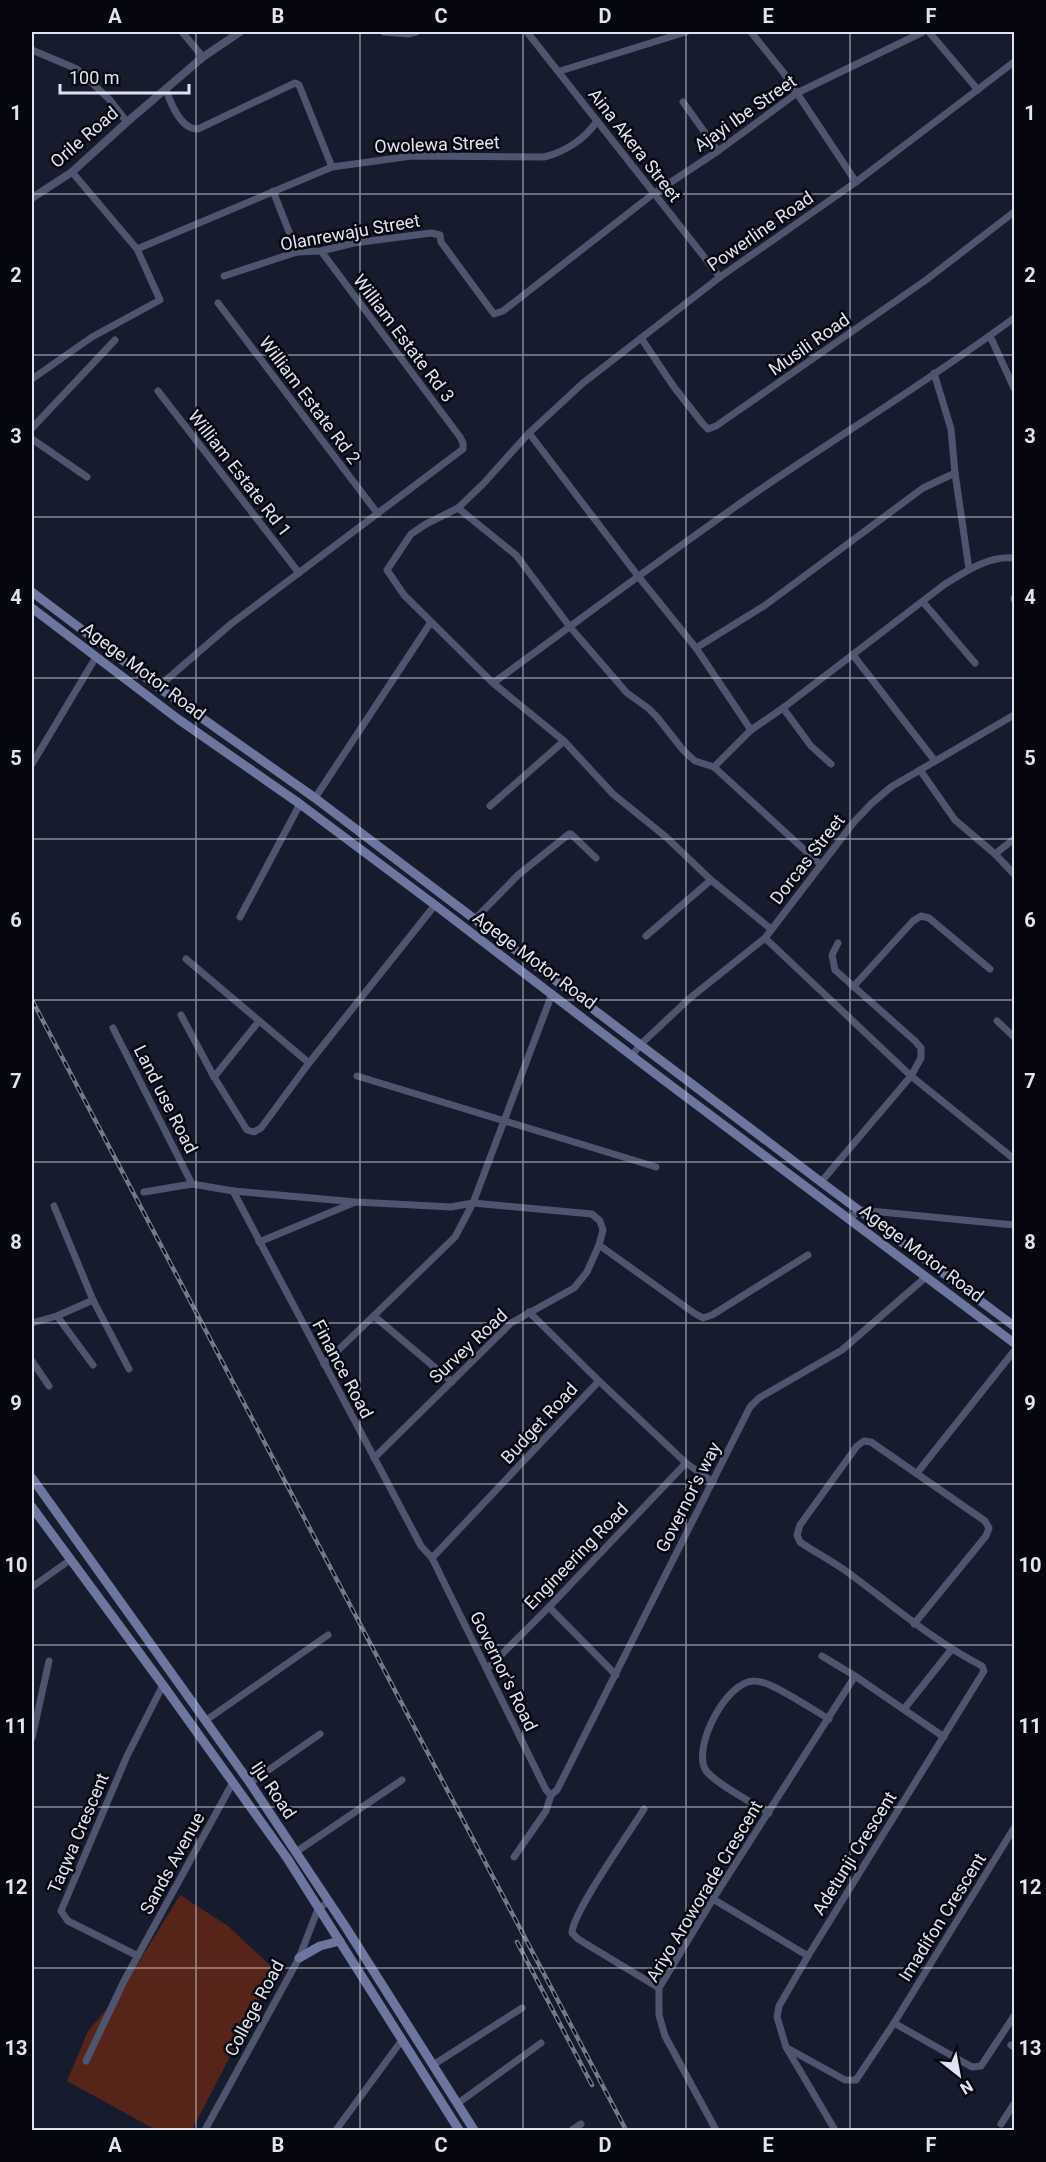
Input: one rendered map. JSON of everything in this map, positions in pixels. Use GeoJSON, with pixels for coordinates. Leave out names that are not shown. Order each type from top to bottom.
{"type":"FeatureCollection","features":[{"type":"Feature","properties":{"kind":"main road","name":"Agege Motor Road"},"geometry":{"type":"LineString","coordinates":[[32,592],[158,687],[315,798],[1014,1326]]}},
{"type":"Feature","properties":{"kind":"main road","name":"Agege Motor Road"},"geometry":{"type":"LineString","coordinates":[[32,608],[172,714],[300,804],[435,905],[1014,1343]]}},
{"type":"Feature","properties":{"kind":"main road"},"geometry":{"type":"LineString","coordinates":[[329,826],[337,815]]}},
{"type":"Feature","properties":{"kind":"main road"},"geometry":{"type":"LineString","coordinates":[[394,875],[402,865]]}},
{"type":"Feature","properties":{"kind":"main road","name":"Iju Road"},"geometry":{"type":"LineString","coordinates":[[32,1478],[250,1783],[474,2130]]}},
{"type":"Feature","properties":{"kind":"main road","name":"Iju Road"},"geometry":{"type":"LineString","coordinates":[[32,1507],[163,1684],[232,1784],[287,1858],[455,2128]]}},
{"type":"Feature","properties":{"kind":"main road"},"geometry":{"type":"LineString","coordinates":[[299,1958],[320,1946],[340,1941]]}},
{"type":"Feature","properties":{"kind":"street"},"geometry":{"type":"LineString","coordinates":[[182,32],[203,57]]}},
{"type":"Feature","properties":{"kind":"street","name":"Orile Road"},"geometry":{"type":"LineString","coordinates":[[32,198],[72,172],[203,57],[240,32]]}},
{"type":"Feature","properties":{"kind":"street"},"geometry":{"type":"LineString","coordinates":[[384,32],[408,34],[416,32]]}},
{"type":"Feature","properties":{"kind":"street","name":"Aina Akera Street"},"geometry":{"type":"LineString","coordinates":[[527,32],[720,277]]}},
{"type":"Feature","properties":{"kind":"street"},"geometry":{"type":"LineString","coordinates":[[560,72],[686,32]]}},
{"type":"Feature","properties":{"kind":"street"},"geometry":{"type":"LineString","coordinates":[[751,32],[797,93],[856,182]]}},
{"type":"Feature","properties":{"kind":"street","name":"Ajayi Ibe Street"},"geometry":{"type":"LineString","coordinates":[[653,194],[718,151],[797,93],[922,32]]}},
{"type":"Feature","properties":{"kind":"street"},"geometry":{"type":"LineString","coordinates":[[929,32],[978,90]]}},
{"type":"Feature","properties":{"kind":"street"},"geometry":{"type":"LineString","coordinates":[[32,50],[76,69],[109,99],[127,122]]}},
{"type":"Feature","properties":{"kind":"street","name":"Powerline Road"},"geometry":{"type":"LineString","coordinates":[[431,622],[404,595],[387,570],[411,534],[458,508],[529,433],[584,383],[641,338],[720,277],[856,182],[1014,62]]}},
{"type":"Feature","properties":{"kind":"street"},"geometry":{"type":"LineString","coordinates":[[166,90],[173,108],[188,127],[198,129],[295,83],[299,86],[332,167]]}},
{"type":"Feature","properties":{"kind":"street"},"geometry":{"type":"LineString","coordinates":[[683,102],[718,151]]}},
{"type":"Feature","properties":{"kind":"street","name":"Owolewa Street"},"geometry":{"type":"LineString","coordinates":[[137,249],[332,167],[412,156],[544,157],[561,153],[590,131],[597,121]]}},
{"type":"Feature","properties":{"kind":"street"},"geometry":{"type":"LineString","coordinates":[[32,379],[92,337],[160,300],[137,249],[72,172]]}},
{"type":"Feature","properties":{"kind":"street"},"geometry":{"type":"LineString","coordinates":[[273,191],[297,252]]}},
{"type":"Feature","properties":{"kind":"street","name":"Olanrewaju Street"},"geometry":{"type":"LineString","coordinates":[[224,276],[297,252],[321,251],[354,243],[431,233],[440,235],[441,242],[494,314],[509,308],[653,194]]}},
{"type":"Feature","properties":{"kind":"street","name":"Musili Road"},"geometry":{"type":"LineString","coordinates":[[641,338],[674,387],[708,429],[716,426],[926,280],[1014,212]]}},
{"type":"Feature","properties":{"kind":"street","name":"William Estate Rd 3"},"geometry":{"type":"LineString","coordinates":[[321,251],[463,442],[463,449],[378,514]]}},
{"type":"Feature","properties":{"kind":"street","name":"William Estate Rd 2"},"geometry":{"type":"LineString","coordinates":[[218,303],[378,514]]}},
{"type":"Feature","properties":{"kind":"street"},"geometry":{"type":"LineString","coordinates":[[493,683],[760,490],[887,407],[1014,318]]}},
{"type":"Feature","properties":{"kind":"street"},"geometry":{"type":"LineString","coordinates":[[990,336],[1014,388]]}},
{"type":"Feature","properties":{"kind":"street"},"geometry":{"type":"LineString","coordinates":[[32,428],[115,340]]}},
{"type":"Feature","properties":{"kind":"street"},"geometry":{"type":"LineString","coordinates":[[934,373],[951,429],[969,569]]}},
{"type":"Feature","properties":{"kind":"street","name":"William Estate Rd 1"},"geometry":{"type":"LineString","coordinates":[[158,391],[299,573]]}},
{"type":"Feature","properties":{"kind":"street"},"geometry":{"type":"LineString","coordinates":[[529,433],[696,648],[751,730]]}},
{"type":"Feature","properties":{"kind":"street"},"geometry":{"type":"LineString","coordinates":[[32,439],[87,477]]}},
{"type":"Feature","properties":{"kind":"street"},"geometry":{"type":"LineString","coordinates":[[696,648],[764,606],[923,488],[955,474]]}},
{"type":"Feature","properties":{"kind":"street"},"geometry":{"type":"LineString","coordinates":[[458,508],[516,555],[570,627],[627,693],[648,708],[683,750],[695,761],[714,767],[821,865]]}},
{"type":"Feature","properties":{"kind":"street"},"geometry":{"type":"LineString","coordinates":[[158,687],[231,624],[378,514]]}},
{"type":"Feature","properties":{"kind":"street"},"geometry":{"type":"LineString","coordinates":[[714,767],[751,730],[945,584],[969,569],[990,561],[1014,558]]}},
{"type":"Feature","properties":{"kind":"street"},"geometry":{"type":"LineString","coordinates":[[923,602],[975,663]]}},
{"type":"Feature","properties":{"kind":"street"},"geometry":{"type":"LineString","coordinates":[[315,798],[431,622],[493,683],[564,741],[613,794],[771,929]]}},
{"type":"Feature","properties":{"kind":"street"},"geometry":{"type":"LineString","coordinates":[[853,655],[935,761]]}},
{"type":"Feature","properties":{"kind":"street"},"geometry":{"type":"LineString","coordinates":[[32,764],[96,657]]}},
{"type":"Feature","properties":{"kind":"street"},"geometry":{"type":"LineString","coordinates":[[783,708],[811,746],[831,764]]}},
{"type":"Feature","properties":{"kind":"street","name":"Dorcas Street"},"geometry":{"type":"LineString","coordinates":[[632,1055],[698,991],[765,938],[871,804],[891,787],[1014,715]]}},
{"type":"Feature","properties":{"kind":"street"},"geometry":{"type":"LineString","coordinates":[[490,806],[564,741]]}},
{"type":"Feature","properties":{"kind":"street"},"geometry":{"type":"LineString","coordinates":[[920,770],[955,820],[995,854],[1014,874]]}},
{"type":"Feature","properties":{"kind":"street"},"geometry":{"type":"LineString","coordinates":[[240,917],[300,804]]}},
{"type":"Feature","properties":{"kind":"street"},"geometry":{"type":"LineString","coordinates":[[475,919],[518,875],[568,834],[571,834],[596,858]]}},
{"type":"Feature","properties":{"kind":"street"},"geometry":{"type":"LineString","coordinates":[[995,854],[1014,840]]}},
{"type":"Feature","properties":{"kind":"street"},"geometry":{"type":"LineString","coordinates":[[646,936],[711,880]]}},
{"type":"Feature","properties":{"kind":"street"},"geometry":{"type":"LineString","coordinates":[[181,1015],[214,1077],[247,1130],[254,1132],[261,1128],[309,1063],[435,905]]}},
{"type":"Feature","properties":{"kind":"street"},"geometry":{"type":"LineString","coordinates":[[853,987],[913,921],[921,916],[929,918],[990,969]]}},
{"type":"Feature","properties":{"kind":"street"},"geometry":{"type":"LineString","coordinates":[[765,938],[911,1076],[1014,1159]]}},
{"type":"Feature","properties":{"kind":"street"},"geometry":{"type":"LineString","coordinates":[[821,1182],[911,1076],[921,1058],[921,1048],[836,970],[832,963],[832,955],[838,943]]}},
{"type":"Feature","properties":{"kind":"street"},"geometry":{"type":"LineString","coordinates":[[186,959],[309,1063]]}},
{"type":"Feature","properties":{"kind":"street"},"geometry":{"type":"LineString","coordinates":[[324,1364],[455,1237],[472,1203],[552,994]]}},
{"type":"Feature","properties":{"kind":"street"},"geometry":{"type":"LineString","coordinates":[[214,1077],[259,1021]]}},
{"type":"Feature","properties":{"kind":"street"},"geometry":{"type":"LineString","coordinates":[[997,1021],[1014,1037]]}},
{"type":"Feature","properties":{"kind":"street","name":"Land use Road"},"geometry":{"type":"LineString","coordinates":[[113,1028],[192,1184]]}},
{"type":"Feature","properties":{"kind":"street"},"geometry":{"type":"LineString","coordinates":[[357,1076],[656,1167]]}},
{"type":"Feature","properties":{"kind":"street"},"geometry":{"type":"LineString","coordinates":[[144,1192],[192,1184],[233,1191],[356,1202],[451,1207],[472,1203]]}},
{"type":"Feature","properties":{"kind":"street","name":"Finance Road"},"geometry":{"type":"LineString","coordinates":[[233,1191],[421,1546],[432,1558]]}},
{"type":"Feature","properties":{"kind":"street"},"geometry":{"type":"LineString","coordinates":[[259,1242],[356,1202]]}},
{"type":"Feature","properties":{"kind":"street","name":"Survey Road"},"geometry":{"type":"LineString","coordinates":[[374,1458],[511,1323],[574,1288],[587,1272],[599,1245],[603,1230],[600,1221],[592,1214],[472,1203]]}},
{"type":"Feature","properties":{"kind":"street"},"geometry":{"type":"LineString","coordinates":[[54,1206],[93,1300],[129,1369]]}},
{"type":"Feature","properties":{"kind":"street"},"geometry":{"type":"LineString","coordinates":[[849,1219],[860,1210],[1014,1225]]}},
{"type":"Feature","properties":{"kind":"street"},"geometry":{"type":"LineString","coordinates":[[599,1245],[703,1318],[712,1315],[808,1255]]}},
{"type":"Feature","properties":{"kind":"street","name":"Governor's way"},"geometry":{"type":"LineString","coordinates":[[514,1857],[546,1811],[551,1796],[557,1790],[616,1675],[750,1407],[759,1398],[842,1350],[926,1277]]}},
{"type":"Feature","properties":{"kind":"street"},"geometry":{"type":"LineString","coordinates":[[32,1323],[57,1316],[93,1300]]}},
{"type":"Feature","properties":{"kind":"street","name":"Budget Road"},"geometry":{"type":"LineString","coordinates":[[432,1558],[599,1381],[529,1312]]}},
{"type":"Feature","properties":{"kind":"street"},"geometry":{"type":"LineString","coordinates":[[57,1316],[93,1365]]}},
{"type":"Feature","properties":{"kind":"street"},"geometry":{"type":"LineString","coordinates":[[374,1316],[452,1382]]}},
{"type":"Feature","properties":{"kind":"street"},"geometry":{"type":"LineString","coordinates":[[917,1473],[1014,1351]]}},
{"type":"Feature","properties":{"kind":"street"},"geometry":{"type":"LineString","coordinates":[[32,1361],[49,1386]]}},
{"type":"Feature","properties":{"kind":"street"},"geometry":{"type":"LineString","coordinates":[[599,1381],[686,1462],[713,1482]]}},
{"type":"Feature","properties":{"kind":"street","name":"Adetunji Crescent"},"geometry":{"type":"LineString","coordinates":[[835,2130],[786,2047],[777,2017],[780,2006],[808,1956],[984,1671],[981,1666],[951,1650],[914,1624],[848,1572],[800,1542],[797,1535],[800,1525],[857,1446],[864,1441],[871,1442],[917,1473],[985,1521],[989,1528],[986,1536],[914,1624]]}},
{"type":"Feature","properties":{"kind":"street","name":"Engineering Road"},"geometry":{"type":"LineString","coordinates":[[486,1669],[549,1607],[686,1462]]}},
{"type":"Feature","properties":{"kind":"street","name":"Governor's Road"},"geometry":{"type":"LineString","coordinates":[[432,1558],[551,1796]]}},
{"type":"Feature","properties":{"kind":"street"},"geometry":{"type":"LineString","coordinates":[[32,1587],[70,1560]]}},
{"type":"Feature","properties":{"kind":"street"},"geometry":{"type":"LineString","coordinates":[[549,1607],[616,1675]]}},
{"type":"Feature","properties":{"kind":"street"},"geometry":{"type":"LineString","coordinates":[[205,1721],[328,1635]]}},
{"type":"Feature","properties":{"kind":"street"},"geometry":{"type":"LineString","coordinates":[[904,1709],[951,1650]]}},
{"type":"Feature","properties":{"kind":"street"},"geometry":{"type":"LineString","coordinates":[[822,1656],[944,1737]]}},
{"type":"Feature","properties":{"kind":"street"},"geometry":{"type":"LineString","coordinates":[[32,1738],[49,1661]]}},
{"type":"Feature","properties":{"kind":"street","name":"Ariyo Aroworade Crescent"},"geometry":{"type":"LineString","coordinates":[[716,2130],[665,2036],[659,2015],[659,1988],[855,1676]]}},
{"type":"Feature","properties":{"kind":"street"},"geometry":{"type":"LineString","coordinates":[[769,1813],[714,1779],[706,1771],[702,1760],[705,1742],[718,1708],[747,1682],[756,1680],[775,1688],[829,1719]]}},
{"type":"Feature","properties":{"kind":"street","name":"Taqwa Crescent"},"geometry":{"type":"LineString","coordinates":[[138,1956],[68,1921],[61,1911],[109,1797],[163,1684]]}},
{"type":"Feature","properties":{"kind":"street"},"geometry":{"type":"LineString","coordinates":[[250,1783],[320,1734]]}},
{"type":"Feature","properties":{"kind":"street"},"geometry":{"type":"LineString","coordinates":[[296,1852],[402,1780]]}},
{"type":"Feature","properties":{"kind":"street","name":"Sands Avenue"},"geometry":{"type":"LineString","coordinates":[[86,2061],[124,1981],[232,1784]]}},
{"type":"Feature","properties":{"kind":"street"},"geometry":{"type":"LineString","coordinates":[[644,1809],[590,1893],[572,1925],[572,1933],[578,1940],[659,1988]]}},
{"type":"Feature","properties":{"kind":"street","name":"Imadifon Crescent"},"geometry":{"type":"LineString","coordinates":[[786,2047],[844,2080],[856,2080],[894,2023],[1014,1828]]}},
{"type":"Feature","properties":{"kind":"street"},"geometry":{"type":"LineString","coordinates":[[713,1899],[808,1956]]}},
{"type":"Feature","properties":{"kind":"street"},"geometry":{"type":"LineString","coordinates":[[318,1909],[328,1902]]}},
{"type":"Feature","properties":{"kind":"street","name":"College Road"},"geometry":{"type":"LineString","coordinates":[[205,2130],[299,1958],[318,1909]]}},
{"type":"Feature","properties":{"kind":"street"},"geometry":{"type":"LineString","coordinates":[[433,2065],[522,2008]]}},
{"type":"Feature","properties":{"kind":"street"},"geometry":{"type":"LineString","coordinates":[[894,2023],[972,2067],[981,2066],[1014,2016]]}},
{"type":"Feature","properties":{"kind":"street"},"geometry":{"type":"LineString","coordinates":[[336,2130],[402,2040]]}},
{"type":"Feature","properties":{"kind":"street"},"geometry":{"type":"LineString","coordinates":[[457,2104],[542,2043]]}},
{"type":"Feature","properties":{"kind":"street"},"geometry":{"type":"LineString","coordinates":[[1001,2124],[1011,2116],[1014,2104]]}},
{"type":"Feature","properties":{"kind":"street"},"geometry":{"type":"LineString","coordinates":[[572,2130],[581,2124]]}},
{"type":"Feature","properties":{"kind":"shaded area"},"geometry":{"type":"Polygon","coordinates":[[[180,1895],[228,1926],[275,1970],[192,2130],[156,2130],[67,2081],[88,2031],[120,1993],[180,1895]]]}},
{"type":"Feature","properties":{"kind":"railway"},"geometry":{"type":"LineString","coordinates":[[32,1000],[626,2130]]}},
{"type":"Feature","properties":{"kind":"railway"},"geometry":{"type":"LineString","coordinates":[[517,1942],[592,2085]]}}]}
